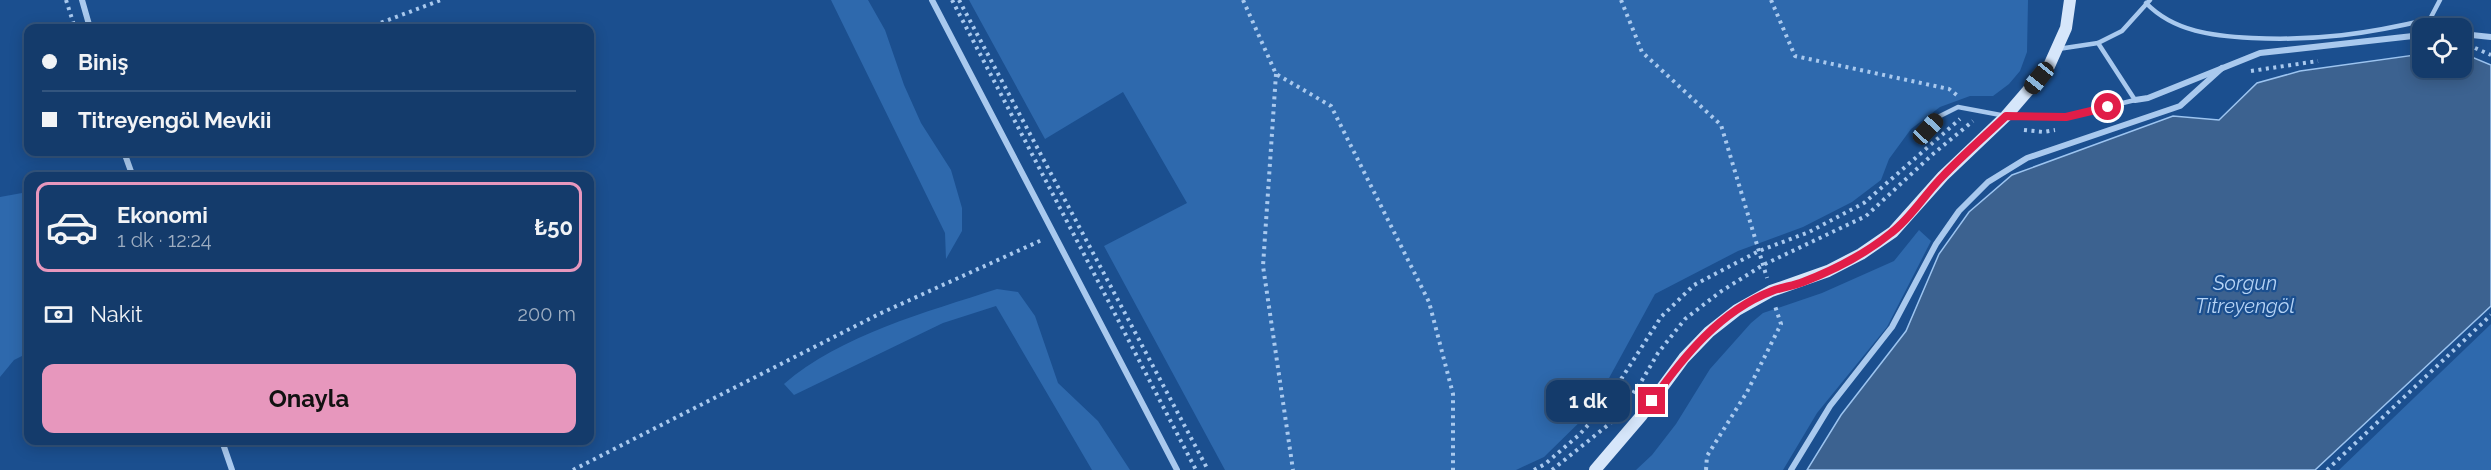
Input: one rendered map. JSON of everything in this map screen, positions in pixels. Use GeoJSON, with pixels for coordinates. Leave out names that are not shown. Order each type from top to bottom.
{"type":"FeatureCollection","features":[{"type":"Feature","properties":{"kind":"street"},"geometry":{"type":"LineString","coordinates":[[82,0],[89,24]]}},
{"type":"Feature","properties":{"kind":"street"},"geometry":{"type":"LineString","coordinates":[[932,0],[1177,470]]}},
{"type":"Feature","properties":{"kind":"street"},"geometry":{"type":"LineString","coordinates":[[1595,470],[1642,415],[1684,358],[1709,332],[1737,310],[1771,291],[1828,271],[1861,254],[1893,232],[1943,176],[2006,116],[2049,66],[2066,28],[2070,0]]}},
{"type":"Feature","properties":{"kind":"street"},"geometry":{"type":"LineString","coordinates":[[2472,35],[2491,37]]}},
{"type":"Feature","properties":{"kind":"street"},"geometry":{"type":"LineString","coordinates":[[2134,100],[2148,98],[2260,53],[2412,36]]}},
{"type":"Feature","properties":{"kind":"street"},"geometry":{"type":"LineString","coordinates":[[1791,470],[1830,406],[1892,327],[1936,244],[1959,212],[1988,182],[2027,158],[2180,105],[2222,68]]}},
{"type":"Feature","properties":{"kind":"street"},"geometry":{"type":"LineString","coordinates":[[125,156],[131,172]]}},
{"type":"Feature","properties":{"kind":"street"},"geometry":{"type":"LineString","coordinates":[[223,445],[232,470]]}},
{"type":"Feature","properties":{"kind":"lane"},"geometry":{"type":"LineString","coordinates":[[2058,49],[2098,43],[2122,31],[2148,2],[2154,12],[2178,26],[2218,36],[2297,40],[2333,38],[2430,19],[2440,0]]}},
{"type":"Feature","properties":{"kind":"lane"},"geometry":{"type":"LineString","coordinates":[[1928,129],[1940,116],[1958,107],[2006,116],[2066,117],[2134,100],[2098,43]]}},
{"type":"Feature","properties":{"kind":"path"},"geometry":{"type":"LineString","coordinates":[[66,0],[74,24]]}},
{"type":"Feature","properties":{"kind":"path"},"geometry":{"type":"LineString","coordinates":[[378,24],[441,0]]}},
{"type":"Feature","properties":{"kind":"path"},"geometry":{"type":"LineString","coordinates":[[952,0],[1196,470]]}},
{"type":"Feature","properties":{"kind":"path"},"geometry":{"type":"LineString","coordinates":[[959,0],[1208,470]]}},
{"type":"Feature","properties":{"kind":"path"},"geometry":{"type":"LineString","coordinates":[[1243,0],[1276,74],[1263,266],[1293,470]]}},
{"type":"Feature","properties":{"kind":"path"},"geometry":{"type":"LineString","coordinates":[[1621,0],[1642,52],[1721,125],[1781,324],[1747,392],[1707,456],[1706,470]]}},
{"type":"Feature","properties":{"kind":"path"},"geometry":{"type":"LineString","coordinates":[[1534,470],[1545,464],[1579,435],[1600,412],[1661,317],[1694,285],[1759,251],[1809,232],[1864,203],[1962,118],[1976,109],[1949,89],[1795,56],[1771,0]]}},
{"type":"Feature","properties":{"kind":"path"},"geometry":{"type":"LineString","coordinates":[[1276,74],[1331,106],[1429,302],[1453,394],[1453,470]]}},
{"type":"Feature","properties":{"kind":"path"},"geometry":{"type":"LineString","coordinates":[[573,470],[879,314],[1053,235]]}},
{"type":"Feature","properties":{"kind":"path"},"geometry":{"type":"LineString","coordinates":[[2327,470],[2491,315]]}},
{"type":"Feature","properties":{"kind":"shaded area"},"geometry":{"type":"Polygon","coordinates":[[[831,0],[868,0],[885,30],[904,85],[921,123],[951,170],[962,208],[962,231],[946,259],[945,233],[831,0]]]}},
{"type":"Feature","properties":{"kind":"shaded area"},"geometry":{"type":"Polygon","coordinates":[[[969,0],[2028,0],[2027,52],[2020,71],[2009,84],[1993,96],[1970,96],[1940,107],[1911,129],[1889,159],[1881,180],[1852,202],[1803,227],[1738,251],[1655,294],[1591,411],[1544,457],[1516,470],[1225,470],[1104,246],[1187,203],[1123,92],[1045,139],[969,0]]]}},
{"type":"Feature","properties":{"kind":"shaded area"},"geometry":{"type":"Polygon","coordinates":[[[24,193],[24,355],[14,360],[0,377],[0,197],[24,193]]]}},
{"type":"Feature","properties":{"kind":"shaded area"},"geometry":{"type":"Polygon","coordinates":[[[1919,230],[1931,241],[1887,327],[1817,413],[1783,470],[1636,470],[1652,455],[1676,424],[1710,369],[1751,323],[1763,313],[1822,293],[1894,261],[1919,230]]]}},
{"type":"Feature","properties":{"kind":"shaded area"},"geometry":{"type":"Polygon","coordinates":[[[997,289],[1018,292],[1035,316],[1058,383],[1098,421],[1130,470],[1092,470],[996,306],[943,323],[794,395],[784,384],[806,367],[858,338],[914,316],[997,289]]]}},
{"type":"Feature","properties":{"kind":"shaded area"},"geometry":{"type":"Polygon","coordinates":[[[2491,324],[2491,470],[2339,470],[2491,324]]]}},
{"type":"Feature","properties":{"kind":"water","name":"Sorgun Titreyengöl"},"geometry":{"type":"Polygon","coordinates":[[[2412,55],[2412,78],[2472,78],[2472,57],[2491,65],[2491,306],[2315,470],[1807,470],[1841,415],[1906,331],[1939,254],[1969,212],[2012,175],[2173,116],[2219,120],[2257,83],[2300,71],[2412,55]]]}},
{"type":"Feature","properties":{"kind":"route"},"geometry":{"type":"LineString","coordinates":[[1652,401],[1684,358],[1709,332],[1737,310],[1771,291],[1828,271],[1861,254],[1893,232],[1943,176],[2006,116],[2066,117],[2108,107]]}}]}
